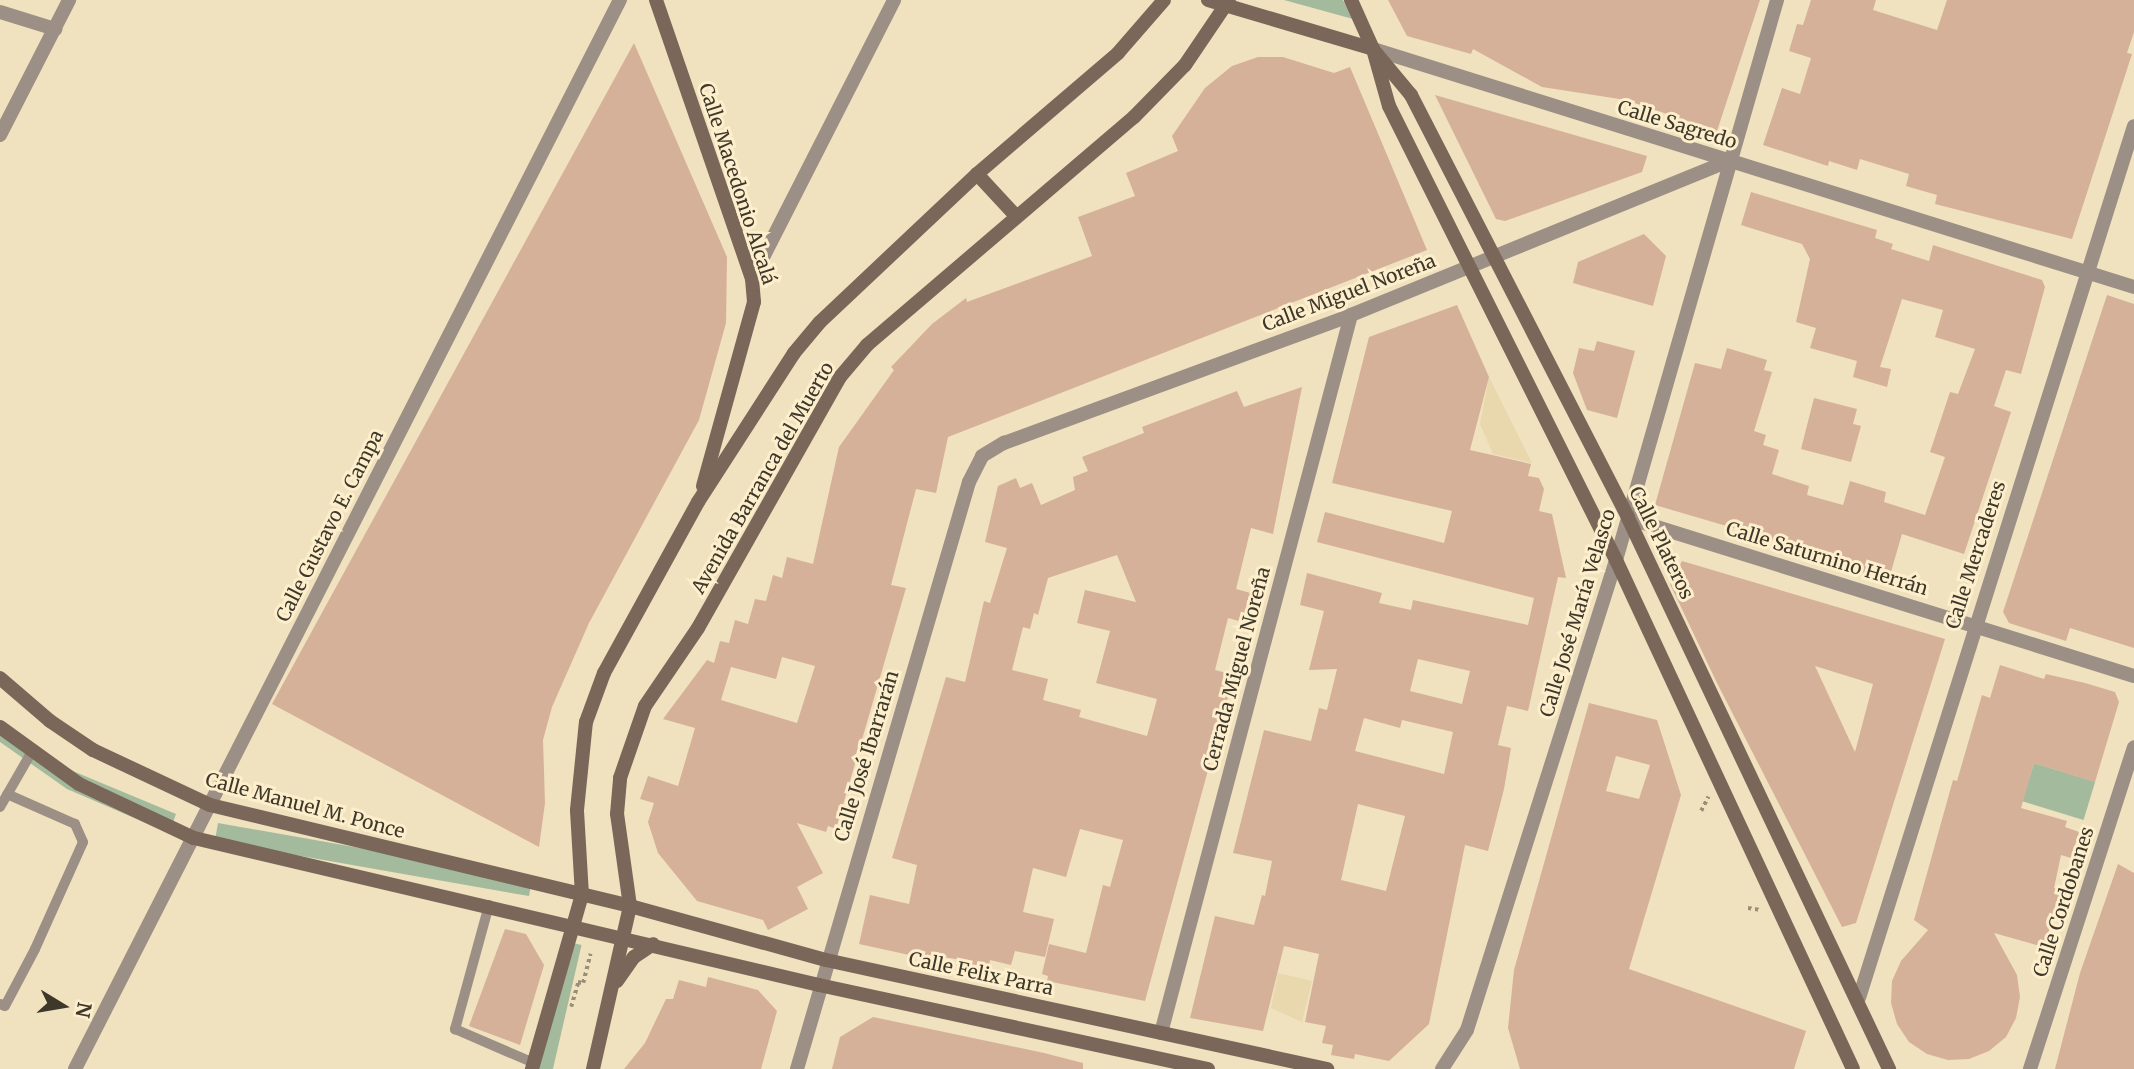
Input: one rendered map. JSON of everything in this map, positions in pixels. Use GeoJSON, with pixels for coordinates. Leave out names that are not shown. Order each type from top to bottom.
{"type":"FeatureCollection","features":[{"type":"Feature","properties":{"kind":"street"},"geometry":{"type":"LineString","coordinates":[[0,135],[69,0]]}},
{"type":"Feature","properties":{"kind":"street","name":"Calle Gustavo E. Campa"},"geometry":{"type":"LineString","coordinates":[[75,1069],[620,0]]}},
{"type":"Feature","properties":{"kind":"street","name":"Calle Macedonio Alcalá"},"geometry":{"type":"LineString","coordinates":[[656,0],[752,279],[751,323],[698,502]]}},
{"type":"Feature","properties":{"kind":"street"},"geometry":{"type":"LineString","coordinates":[[752,279],[894,0]]}},
{"type":"Feature","properties":{"kind":"street","name":"Avenida Barranca del Muerto"},"geometry":{"type":"LineString","coordinates":[[533,1066],[576,925],[582,895],[577,810],[586,722],[614,653],[698,502],[794,353],[820,322],[977,174],[1118,53],[1164,0]]}},
{"type":"Feature","properties":{"kind":"street","name":"Calle Sagredo"},"geometry":{"type":"LineString","coordinates":[[1208,0],[1228,3],[2134,287]]}},
{"type":"Feature","properties":{"kind":"street","name":"Calle Plateros"},"geometry":{"type":"LineString","coordinates":[[1351,0],[1373,49],[1389,106],[1616,560],[1853,1069]]}},
{"type":"Feature","properties":{"kind":"street","name":"Calle José María Velasco"},"geometry":{"type":"LineString","coordinates":[[1442,1069],[1467,1030],[1616,560],[1728,161],[1777,0]]}},
{"type":"Feature","properties":{"kind":"street","name":"Avenida Barranca del Muerto"},"geometry":{"type":"LineString","coordinates":[[593,1069],[630,906],[617,814],[620,778],[645,706],[698,628],[840,377],[867,345],[1015,215],[1135,117],[1185,65],[1228,3]]}},
{"type":"Feature","properties":{"kind":"street"},"geometry":{"type":"LineString","coordinates":[[0,12],[55,29]]}},
{"type":"Feature","properties":{"kind":"street","name":"Calle Plateros"},"geometry":{"type":"LineString","coordinates":[[1373,49],[1411,95],[1491,256],[1628,518],[1859,998],[1889,1069]]}},
{"type":"Feature","properties":{"kind":"street","name":"Calle Mercaderes"},"geometry":{"type":"LineString","coordinates":[[1859,998],[1973,625],[2134,126]]}},
{"type":"Feature","properties":{"kind":"street","name":"Calle Miguel Noreña"},"geometry":{"type":"LineString","coordinates":[[982,456],[1004,443],[1351,315],[1728,161]]}},
{"type":"Feature","properties":{"kind":"street"},"geometry":{"type":"LineString","coordinates":[[977,174],[1015,215]]}},
{"type":"Feature","properties":{"kind":"street","name":"Cerrada Miguel Noreña"},"geometry":{"type":"LineString","coordinates":[[1161,1033],[1351,315]]}},
{"type":"Feature","properties":{"kind":"street","name":"Calle José Ibarrarán"},"geometry":{"type":"LineString","coordinates":[[797,1069],[826,960],[969,482],[982,456]]}},
{"type":"Feature","properties":{"kind":"street","name":"Calle Saturnino Herrán"},"geometry":{"type":"LineString","coordinates":[[1628,518],[2134,676]]}},
{"type":"Feature","properties":{"kind":"street","name":"Calle Manuel M. Ponce"},"geometry":{"type":"LineString","coordinates":[[0,678],[50,721],[93,750],[210,805],[630,906]]}},
{"type":"Feature","properties":{"kind":"street"},"geometry":{"type":"LineString","coordinates":[[0,727],[31,753],[79,784],[194,838],[576,925],[819,985],[1208,1069]]}},
{"type":"Feature","properties":{"kind":"street","name":"Calle Cordobanes"},"geometry":{"type":"LineString","coordinates":[[2030,1069],[2134,747]]}},
{"type":"Feature","properties":{"kind":"street","name":"Calle Felix Parra"},"geometry":{"type":"LineString","coordinates":[[630,906],[826,960],[1328,1069]]}},
{"type":"Feature","properties":{"kind":"street"},"geometry":{"type":"LineString","coordinates":[[610,994],[634,957],[653,944]]}},
{"type":"Feature","properties":{"kind":"lane"},"geometry":{"type":"LineString","coordinates":[[0,807],[31,753]]}},
{"type":"Feature","properties":{"kind":"lane"},"geometry":{"type":"LineString","coordinates":[[0,1004],[5,1006],[35,949],[83,842],[75,824],[7,794]]}},
{"type":"Feature","properties":{"kind":"lane"},"geometry":{"type":"LineString","coordinates":[[489,905],[455,1028],[533,1066]]}},
{"type":"Feature","properties":{"kind":"path"},"geometry":{"type":"LineString","coordinates":[[569,949],[618,962]]}},
{"type":"Feature","properties":{"kind":"path"},"geometry":{"type":"LineString","coordinates":[[567,1019],[590,954]]}},
{"type":"Feature","properties":{"kind":"shaded area"},"geometry":{"type":"Polygon","coordinates":[[[1489,377],[1532,463],[1493,454],[1480,424],[1489,377]]]}},
{"type":"Feature","properties":{"kind":"shaded area"},"geometry":{"type":"Polygon","coordinates":[[[1278,973],[1312,981],[1302,1022],[1271,1008],[1278,973]]]}},
{"type":"Feature","properties":{"kind":"green space"},"geometry":{"type":"Polygon","coordinates":[[[1284,0],[1343,0],[1353,19],[1284,0]]]}},
{"type":"Feature","properties":{"kind":"green space"},"geometry":{"type":"Polygon","coordinates":[[[0,723],[68,769],[176,814],[169,833],[67,789],[0,742],[0,723]]]}},
{"type":"Feature","properties":{"kind":"green space"},"geometry":{"type":"Polygon","coordinates":[[[2034,763],[2095,782],[2084,820],[2022,801],[2034,763]]]}},
{"type":"Feature","properties":{"kind":"green space"},"geometry":{"type":"Polygon","coordinates":[[[218,823],[532,878],[529,896],[215,841],[218,823]]]}},
{"type":"Feature","properties":{"kind":"green space"},"geometry":{"type":"Polygon","coordinates":[[[564,941],[582,945],[553,1069],[534,1069],[564,941]]]}},
{"type":"Feature","properties":{"kind":"building"},"geometry":{"type":"Polygon","coordinates":[[[1388,0],[1760,0],[1717,131],[1626,100],[1542,87],[1473,49],[1471,54],[1407,36],[1388,0]]]}},
{"type":"Feature","properties":{"kind":"building"},"geometry":{"type":"Polygon","coordinates":[[[1811,0],[1876,0],[1873,10],[1937,30],[1947,0],[2134,0],[2134,32],[2127,53],[2132,54],[2072,239],[1935,204],[1937,195],[1906,186],[1909,174],[1860,159],[1857,170],[1829,161],[1828,166],[1763,145],[1782,88],[1800,94],[1811,58],[1789,51],[1797,24],[1803,25],[1811,0]]]}},
{"type":"Feature","properties":{"kind":"building"},"geometry":{"type":"Polygon","coordinates":[[[634,43],[727,257],[726,323],[699,420],[589,623],[552,707],[543,740],[545,803],[539,847],[272,704],[634,43]]]}},
{"type":"Feature","properties":{"kind":"building"},"geometry":{"type":"Polygon","coordinates":[[[1258,57],[1283,57],[1334,73],[1350,67],[1427,250],[948,437],[936,493],[916,489],[891,585],[906,588],[836,829],[828,826],[826,832],[797,823],[823,873],[797,887],[808,909],[768,930],[763,920],[697,901],[658,853],[648,822],[654,803],[640,799],[648,776],[678,786],[695,728],[663,719],[707,660],[714,663],[720,641],[729,643],[735,620],[748,624],[755,599],[766,601],[773,575],[782,578],[787,557],[813,564],[839,447],[894,370],[891,367],[932,324],[966,298],[967,302],[1092,256],[1078,217],[1135,196],[1126,173],[1178,151],[1172,136],[1205,88],[1232,66],[1258,57]],[[782,657],[776,679],[731,667],[721,700],[797,723],[815,666],[782,657]]]}},
{"type":"Feature","properties":{"kind":"building"},"geometry":{"type":"Polygon","coordinates":[[[1435,95],[1647,156],[1642,172],[1505,221],[1496,219],[1435,95]]]}},
{"type":"Feature","properties":{"kind":"building"},"geometry":{"type":"Polygon","coordinates":[[[1751,192],[1877,230],[1875,238],[1893,244],[1891,249],[1929,261],[1933,245],[2042,280],[2045,287],[2021,374],[2006,370],[1994,406],[2011,412],[1964,554],[1902,534],[1888,582],[1826,564],[1828,556],[1655,505],[1695,363],[1721,369],[1727,348],[1767,360],[1764,370],[1772,372],[1754,431],[1766,435],[1763,445],[1779,450],[1772,474],[1809,486],[1807,495],[1843,505],[1850,481],[1886,492],[1884,502],[1925,515],[1945,457],[1930,452],[1950,392],[1958,394],[1975,349],[1935,337],[1943,310],[1902,299],[1880,367],[1891,369],[1887,387],[1853,377],[1857,361],[1810,348],[1816,328],[1796,322],[1810,259],[1802,244],[1741,225],[1751,192]]]}},
{"type":"Feature","properties":{"kind":"building"},"geometry":{"type":"Polygon","coordinates":[[[1644,234],[1666,256],[1653,306],[1573,283],[1578,262],[1644,234]]]}},
{"type":"Feature","properties":{"kind":"building"},"geometry":{"type":"Polygon","coordinates":[[[2107,295],[2134,304],[2134,648],[2070,628],[2066,641],[2009,623],[2003,612],[2107,295]]]}},
{"type":"Feature","properties":{"kind":"building"},"geometry":{"type":"Polygon","coordinates":[[[1457,305],[1489,377],[1470,450],[1531,464],[1528,476],[1539,478],[1544,489],[1539,511],[1552,514],[1566,578],[1558,577],[1528,711],[1507,706],[1498,745],[1511,748],[1504,789],[1488,851],[1465,845],[1429,1024],[1389,1061],[1355,1054],[1354,1059],[1331,1055],[1333,1045],[1322,1043],[1326,1026],[1305,1022],[1319,954],[1284,946],[1263,1031],[1190,1018],[1215,916],[1254,925],[1262,895],[1265,896],[1272,861],[1233,853],[1264,730],[1311,741],[1319,708],[1327,710],[1337,669],[1309,670],[1324,611],[1300,605],[1307,573],[1382,593],[1379,603],[1411,610],[1413,600],[1528,625],[1534,598],[1317,542],[1325,512],[1444,543],[1452,511],[1332,483],[1369,337],[1457,305]],[[1418,659],[1410,691],[1462,704],[1470,671],[1418,659]],[[1364,718],[1355,751],[1444,774],[1453,732],[1402,720],[1400,728],[1364,718]],[[1358,804],[1341,880],[1386,891],[1405,816],[1358,804]]]}},
{"type":"Feature","properties":{"kind":"building"},"geometry":{"type":"Polygon","coordinates":[[[1597,341],[1635,351],[1617,418],[1587,410],[1573,373],[1579,348],[1594,351],[1597,341]]]}},
{"type":"Feature","properties":{"kind":"building"},"geometry":{"type":"Polygon","coordinates":[[[1302,387],[1273,534],[1251,528],[1236,589],[1254,594],[1246,623],[1228,618],[1215,670],[1234,675],[1145,1001],[1047,981],[1048,976],[1042,974],[1049,944],[1086,953],[1103,885],[1110,887],[1123,840],[1080,829],[1066,877],[1033,868],[1023,912],[1054,919],[1045,957],[1015,951],[1011,965],[990,960],[988,970],[971,967],[972,962],[938,956],[937,961],[859,944],[870,895],[909,904],[917,865],[892,858],[946,677],[965,682],[984,601],[990,603],[1007,548],[985,542],[998,486],[1016,478],[1020,488],[1032,483],[1041,505],[1075,490],[1073,477],[1088,471],[1082,457],[1144,433],[1142,427],[1237,391],[1244,407],[1302,387]],[[1117,555],[1048,578],[1038,615],[1034,613],[1030,629],[1023,627],[1012,670],[1048,679],[1043,700],[1081,710],[1079,717],[1147,736],[1157,699],[1096,683],[1110,631],[1077,623],[1085,590],[1136,602],[1117,555]]]}},
{"type":"Feature","properties":{"kind":"building"},"geometry":{"type":"Polygon","coordinates":[[[1814,398],[1857,409],[1853,424],[1861,426],[1851,462],[1801,449],[1814,398]]]}},
{"type":"Feature","properties":{"kind":"building"},"geometry":{"type":"Polygon","coordinates":[[[1682,561],[1945,639],[1856,923],[1842,927],[1717,683],[1670,584],[1682,561]],[[1815,666],[1855,752],[1873,684],[1815,666]]]}},
{"type":"Feature","properties":{"kind":"building"},"geometry":{"type":"Polygon","coordinates":[[[2000,665],[2044,679],[2046,674],[2115,692],[2119,702],[2095,782],[2034,763],[2021,808],[2067,821],[2065,827],[2079,832],[2071,858],[2061,855],[2054,888],[2061,890],[2044,947],[1994,933],[2017,975],[2020,997],[2016,1018],[2006,1037],[1989,1051],[1969,1059],[1948,1060],[1927,1054],[1909,1042],[1897,1024],[1891,1003],[1892,981],[1901,961],[1928,930],[1914,920],[1953,780],[1957,781],[1982,695],[1990,698],[2000,665]]]}},
{"type":"Feature","properties":{"kind":"building"},"geometry":{"type":"Polygon","coordinates":[[[1589,703],[1657,720],[1681,795],[1629,969],[1806,1031],[1794,1069],[1520,1069],[1508,1028],[1514,970],[1589,703]],[[1616,756],[1606,791],[1639,799],[1650,765],[1616,756]]]}},
{"type":"Feature","properties":{"kind":"building"},"geometry":{"type":"Polygon","coordinates":[[[2118,864],[2134,873],[2134,1069],[2055,1069],[2080,973],[2118,864]]]}},
{"type":"Feature","properties":{"kind":"building"},"geometry":{"type":"Polygon","coordinates":[[[505,929],[526,934],[544,965],[520,1045],[469,1026],[505,929]]]}},
{"type":"Feature","properties":{"kind":"building"},"geometry":{"type":"Polygon","coordinates":[[[708,977],[758,990],[777,1011],[761,1069],[624,1069],[645,1043],[666,999],[673,999],[679,980],[706,987],[708,977]]]}},
{"type":"Feature","properties":{"kind":"building"},"geometry":{"type":"Polygon","coordinates":[[[873,1017],[1044,1053],[1083,1063],[1083,1069],[832,1069],[840,1037],[873,1017]]]}}]}
